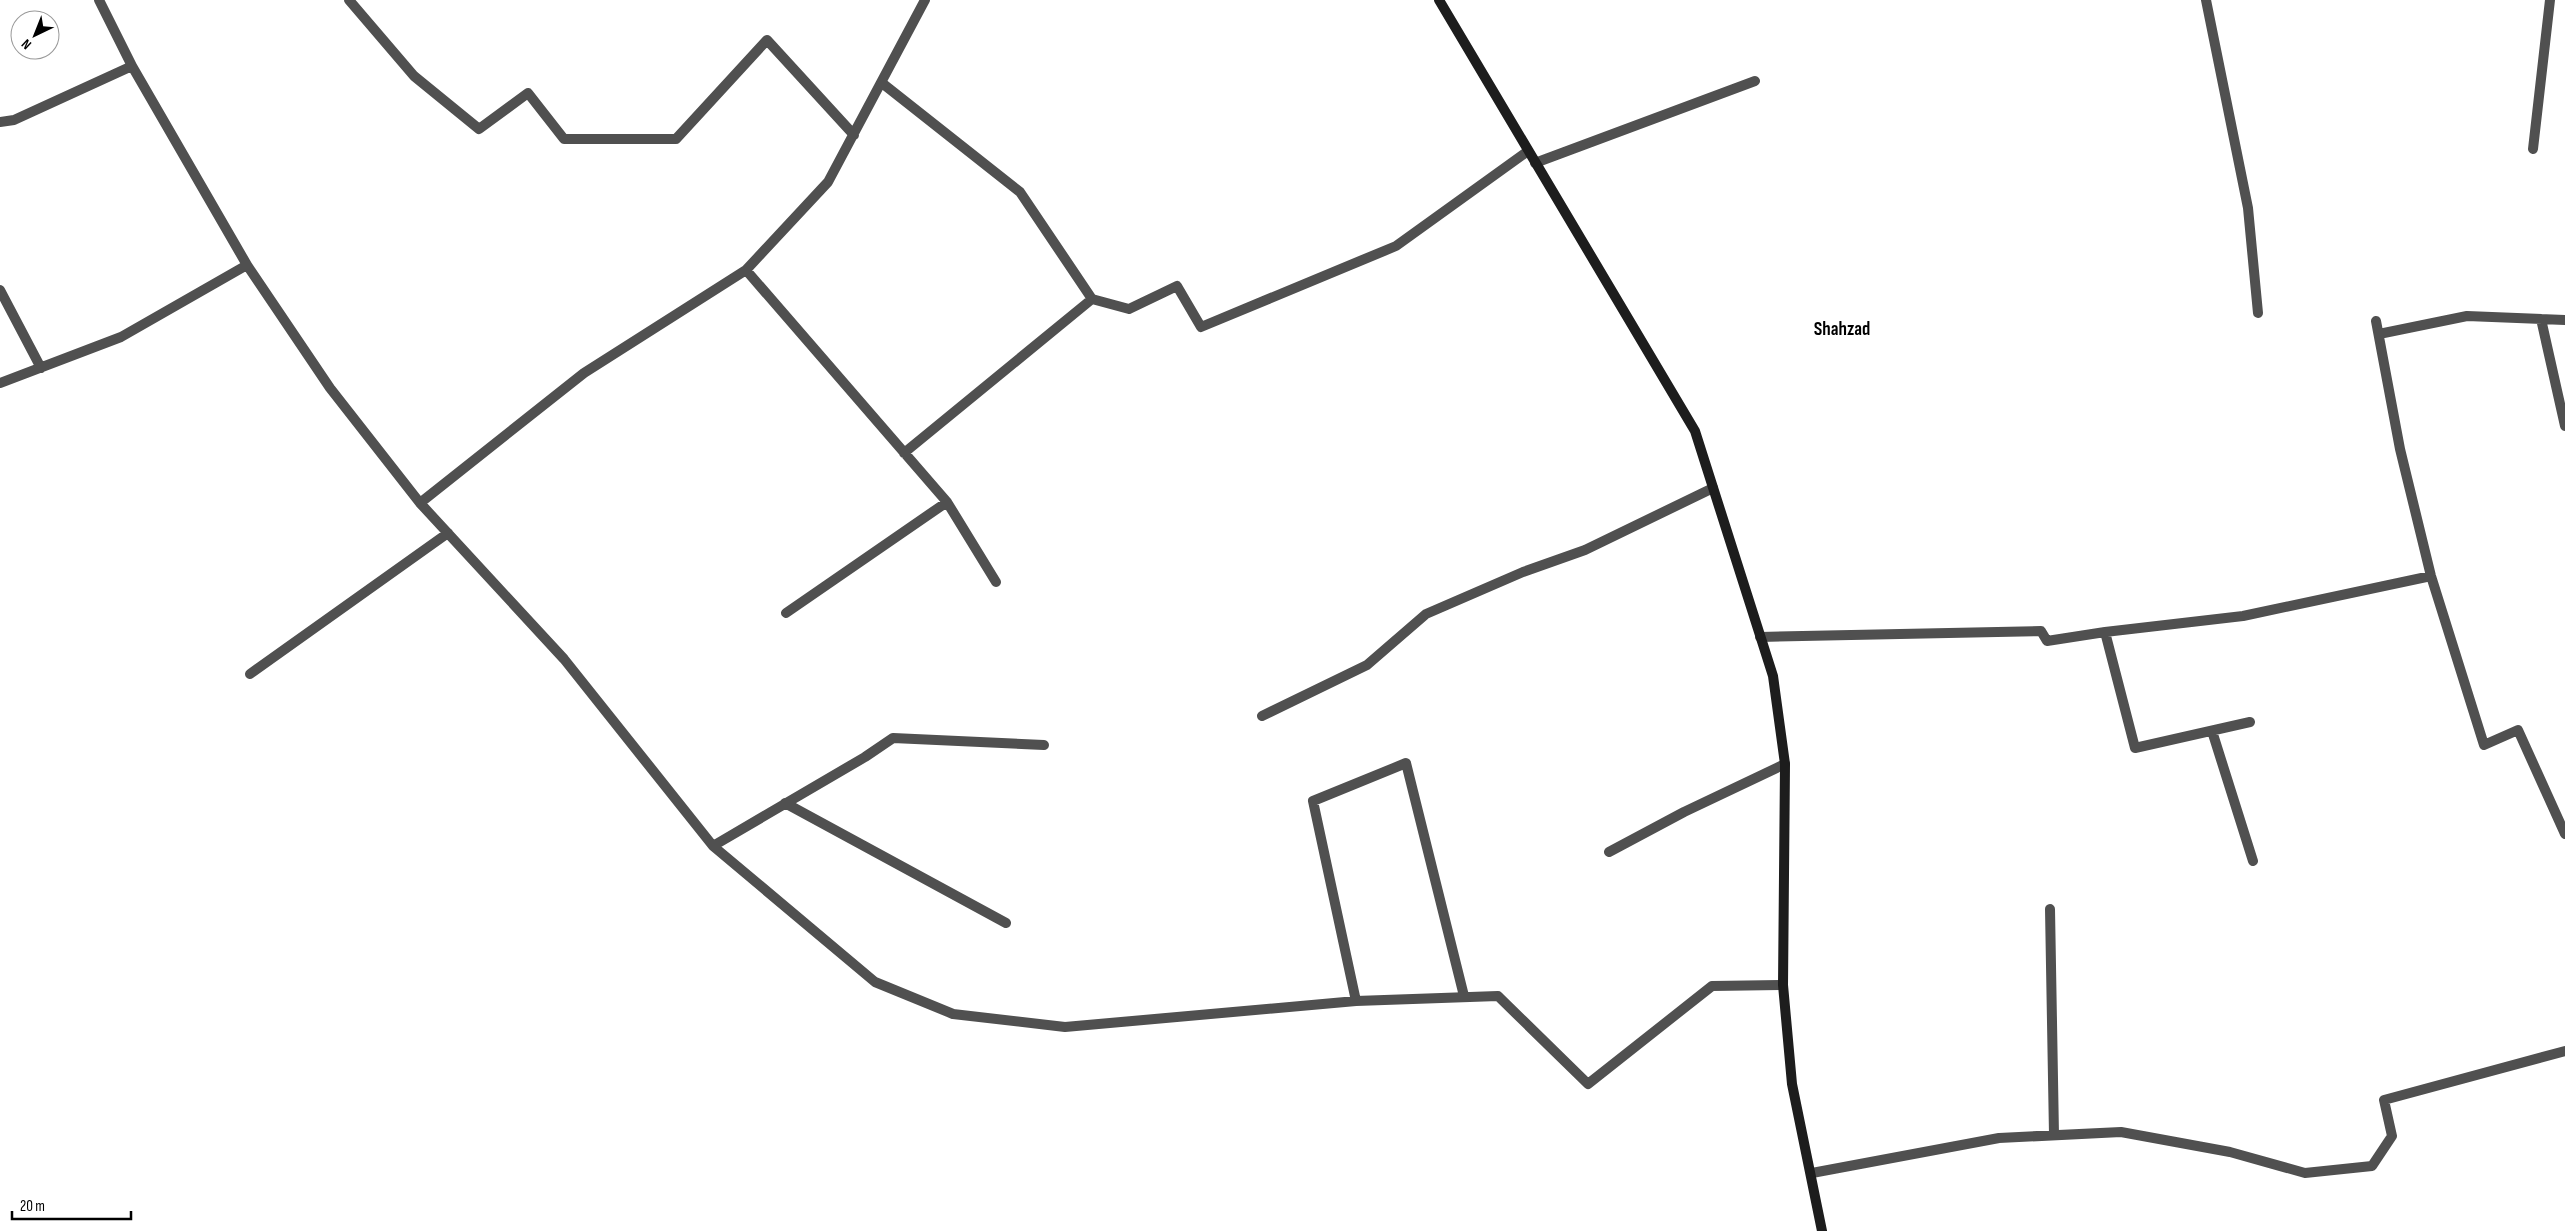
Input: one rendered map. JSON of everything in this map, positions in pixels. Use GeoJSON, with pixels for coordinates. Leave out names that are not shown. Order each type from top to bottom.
{"type":"FeatureCollection","features":[{"type":"Feature","properties":{"kind":"street"},"geometry":{"type":"LineString","coordinates":[[98,0],[132,66],[247,264],[330,388],[420,502],[564,659],[713,846],[875,982],[952,1014],[1065,1027],[1356,1002],[1498,996],[1588,1084],[1712,986],[1783,985]]}},
{"type":"Feature","properties":{"kind":"street"},"geometry":{"type":"LineString","coordinates":[[349,0],[414,76],[479,129],[528,93],[564,139],[676,139],[767,40],[854,135]]}},
{"type":"Feature","properties":{"kind":"street"},"geometry":{"type":"LineString","coordinates":[[420,502],[584,373],[746,270],[828,182],[925,0]]}},
{"type":"Feature","properties":{"kind":"street"},"geometry":{"type":"LineString","coordinates":[[1439,0],[1695,431],[1773,676],[1785,764],[1783,985],[1792,1084],[1812,1174],[1822,1231]]}},
{"type":"Feature","properties":{"kind":"street"},"geometry":{"type":"LineString","coordinates":[[2206,0],[2248,208],[2258,312]]}},
{"type":"Feature","properties":{"kind":"street"},"geometry":{"type":"LineString","coordinates":[[2533,148],[2550,0]]}},
{"type":"Feature","properties":{"kind":"street"},"geometry":{"type":"LineString","coordinates":[[0,122],[14,120],[132,66]]}},
{"type":"Feature","properties":{"kind":"street"},"geometry":{"type":"LineString","coordinates":[[1535,163],[1755,81]]}},
{"type":"Feature","properties":{"kind":"street"},"geometry":{"type":"LineString","coordinates":[[882,83],[1020,192],[1092,299],[1129,309],[1176,286],[1200,327],[1396,246],[1528,151]]}},
{"type":"Feature","properties":{"kind":"street"},"geometry":{"type":"LineString","coordinates":[[0,383],[121,337],[247,264]]}},
{"type":"Feature","properties":{"kind":"street"},"geometry":{"type":"LineString","coordinates":[[746,270],[947,502],[996,582]]}},
{"type":"Feature","properties":{"kind":"street"},"geometry":{"type":"LineString","coordinates":[[0,290],[41,368]]}},
{"type":"Feature","properties":{"kind":"street"},"geometry":{"type":"LineString","coordinates":[[904,453],[1092,299]]}},
{"type":"Feature","properties":{"kind":"street"},"geometry":{"type":"LineString","coordinates":[[2379,334],[2467,316],[2565,320]]}},
{"type":"Feature","properties":{"kind":"street"},"geometry":{"type":"LineString","coordinates":[[2541,319],[2565,426]]}},
{"type":"Feature","properties":{"kind":"street"},"geometry":{"type":"LineString","coordinates":[[2376,321],[2400,449],[2431,576],[2484,745],[2518,730],[2565,834]]}},
{"type":"Feature","properties":{"kind":"street"},"geometry":{"type":"LineString","coordinates":[[1262,716],[1367,665],[1426,614],[1523,572],[1585,550],[1713,488]]}},
{"type":"Feature","properties":{"kind":"street"},"geometry":{"type":"LineString","coordinates":[[786,613],[947,502]]}},
{"type":"Feature","properties":{"kind":"street"},"geometry":{"type":"LineString","coordinates":[[250,674],[448,533]]}},
{"type":"Feature","properties":{"kind":"street"},"geometry":{"type":"LineString","coordinates":[[1760,637],[2041,631],[2048,641],[2105,632],[2243,616],[2431,576]]}},
{"type":"Feature","properties":{"kind":"street"},"geometry":{"type":"LineString","coordinates":[[2105,632],[2135,748],[2250,722]]}},
{"type":"Feature","properties":{"kind":"street"},"geometry":{"type":"LineString","coordinates":[[2212,731],[2253,861]]}},
{"type":"Feature","properties":{"kind":"street"},"geometry":{"type":"LineString","coordinates":[[713,846],[865,757],[893,738],[1044,744]]}},
{"type":"Feature","properties":{"kind":"street"},"geometry":{"type":"LineString","coordinates":[[1356,1002],[1313,801],[1406,763],[1464,996]]}},
{"type":"Feature","properties":{"kind":"street"},"geometry":{"type":"LineString","coordinates":[[1609,852],[1684,812],[1785,764]]}},
{"type":"Feature","properties":{"kind":"street"},"geometry":{"type":"LineString","coordinates":[[785,804],[1006,923]]}},
{"type":"Feature","properties":{"kind":"street"},"geometry":{"type":"LineString","coordinates":[[2050,909],[2054,1135]]}},
{"type":"Feature","properties":{"kind":"street"},"geometry":{"type":"LineString","coordinates":[[1812,1174],[1999,1138],[2121,1132],[2230,1152],[2305,1173],[2372,1166],[2392,1136],[2384,1100],[2565,1051]]}},
{"type":"Feature","properties":{"kind":"district","name":"Shahzad"},"geometry":{"type":"Point","coordinates":[1842,328]}}]}
